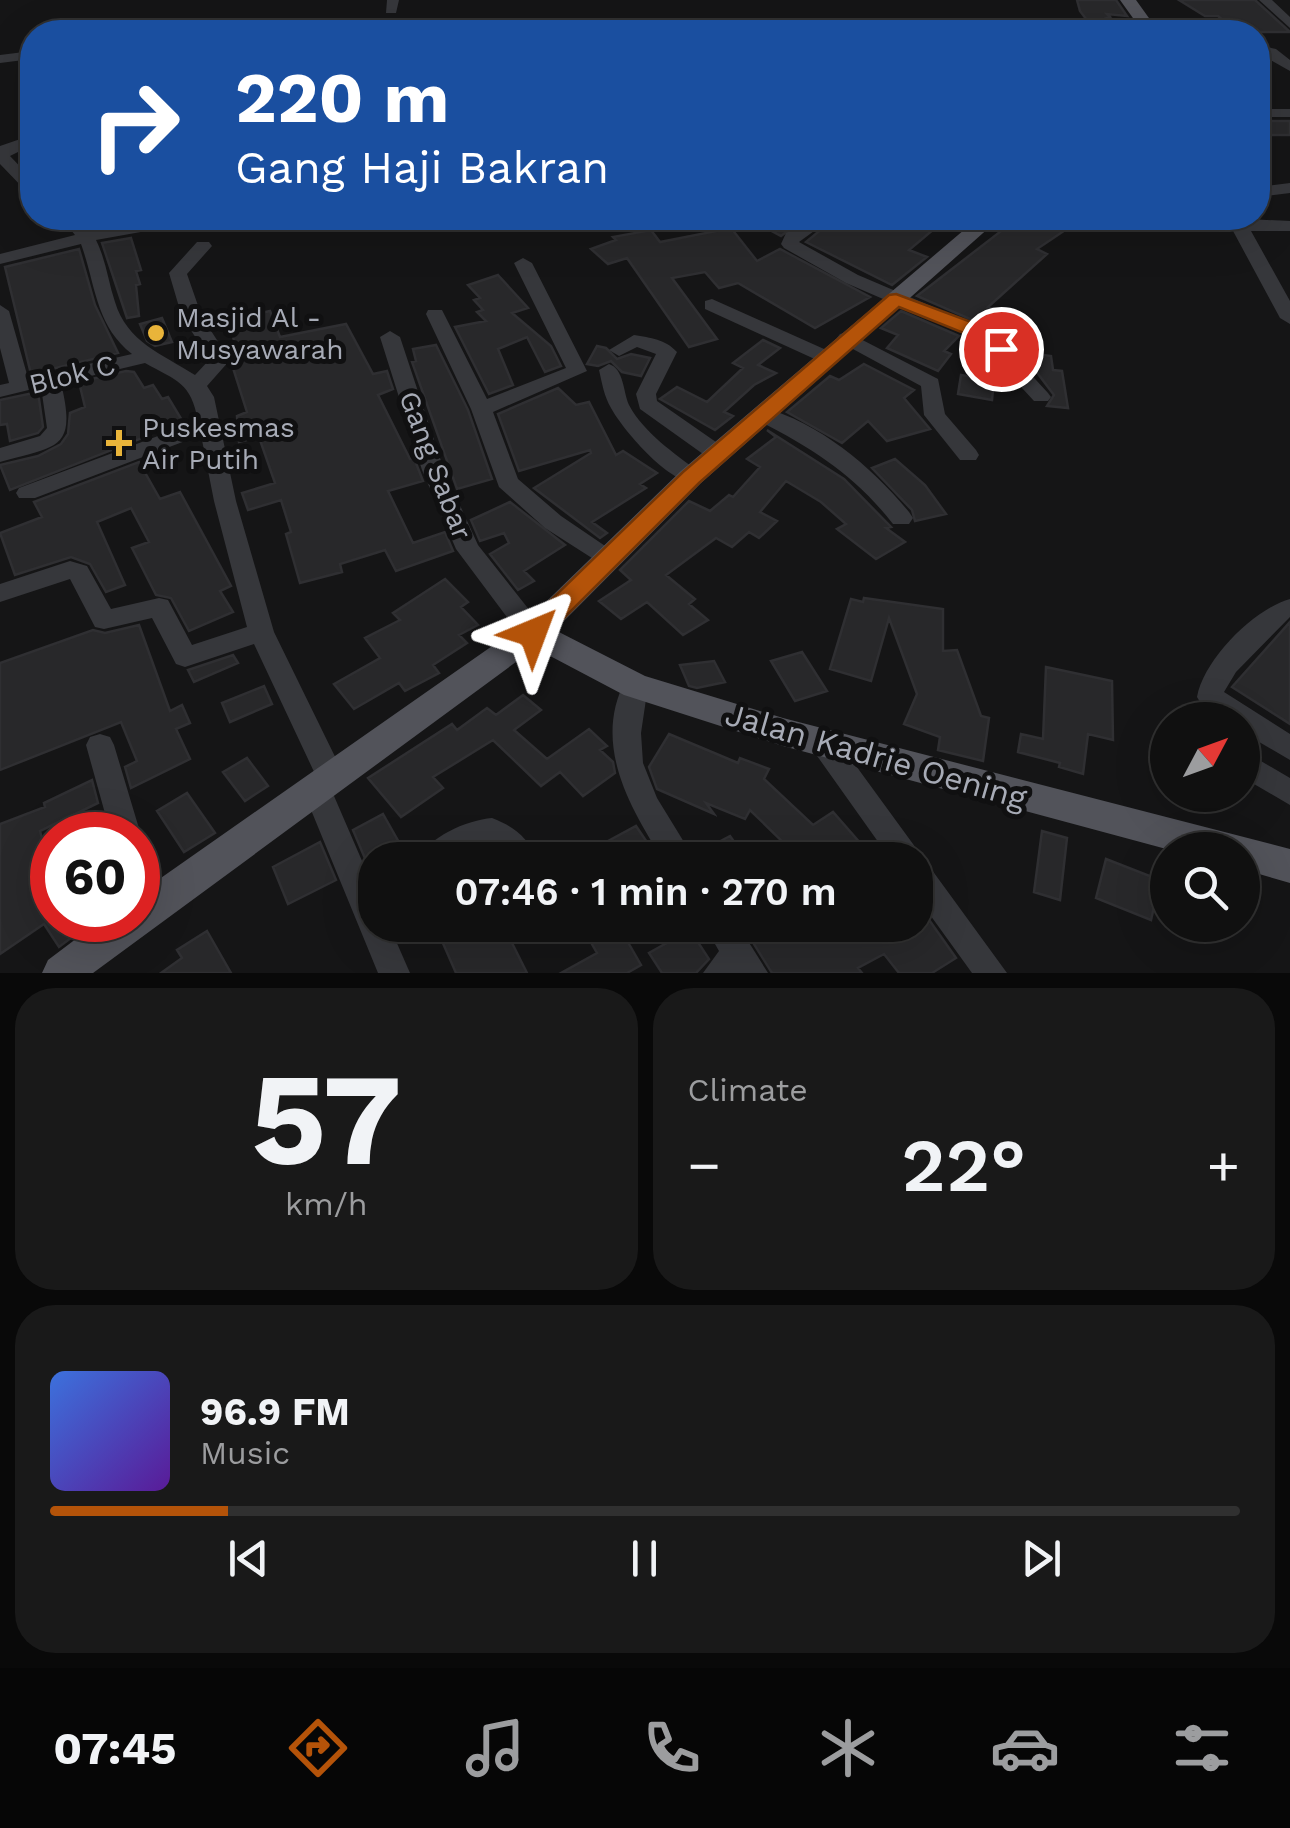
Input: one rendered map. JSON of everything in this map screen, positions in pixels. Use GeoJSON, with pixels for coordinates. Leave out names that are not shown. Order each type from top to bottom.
{"type":"FeatureCollection","features":[{"type":"Feature","properties":{"kind":"main road"},"geometry":{"type":"LineString","coordinates":[[160,900],[533,633],[691,477],[976,230]]}},
{"type":"Feature","properties":{"kind":"main road","name":"Jalan Kadrie Oening"},"geometry":{"type":"LineString","coordinates":[[533,633],[635,686],[825,745],[1161,832]]}},
{"type":"Feature","properties":{"kind":"main road"},"geometry":{"type":"LineString","coordinates":[[1260,858],[1290,866]]}},
{"type":"Feature","properties":{"kind":"main road"},"geometry":{"type":"LineString","coordinates":[[62,973],[103,942]]}},
{"type":"Feature","properties":{"kind":"street"},"geometry":{"type":"LineString","coordinates":[[1265,0],[1290,24]]}},
{"type":"Feature","properties":{"kind":"street"},"geometry":{"type":"LineString","coordinates":[[20,144],[4,150],[2,157],[20,176]]}},
{"type":"Feature","properties":{"kind":"street"},"geometry":{"type":"LineString","coordinates":[[82,230],[90,238],[114,323],[144,357],[198,384],[261,632],[358,869]]}},
{"type":"Feature","properties":{"kind":"street"},"geometry":{"type":"LineString","coordinates":[[0,259],[130,230]]}},
{"type":"Feature","properties":{"kind":"street"},"geometry":{"type":"LineString","coordinates":[[799,230],[789,242],[794,248],[896,299],[985,336],[1042,397]]}},
{"type":"Feature","properties":{"kind":"street"},"geometry":{"type":"LineString","coordinates":[[1240,230],[1290,318]]}},
{"type":"Feature","properties":{"kind":"street"},"geometry":{"type":"LineString","coordinates":[[198,384],[220,360],[192,316],[178,273],[203,246]]}},
{"type":"Feature","properties":{"kind":"street"},"geometry":{"type":"LineString","coordinates":[[480,408],[576,372],[577,366],[524,264]]}},
{"type":"Feature","properties":{"kind":"street"},"geometry":{"type":"LineString","coordinates":[[1266,279],[1290,280]]}},
{"type":"Feature","properties":{"kind":"street"},"geometry":{"type":"LineString","coordinates":[[712,305],[826,357]]}},
{"type":"Feature","properties":{"kind":"street"},"geometry":{"type":"LineString","coordinates":[[434,314],[480,408],[507,482],[553,522],[606,558]]}},
{"type":"Feature","properties":{"kind":"street"},"geometry":{"type":"LineString","coordinates":[[1,318],[10,389]]}},
{"type":"Feature","properties":{"kind":"street","name":"Gang Sabar"},"geometry":{"type":"LineString","coordinates":[[390,337],[433,470],[468,549],[533,633]]}},
{"type":"Feature","properties":{"kind":"street"},"geometry":{"type":"LineString","coordinates":[[848,338],[931,383],[935,415],[968,455]]}},
{"type":"Feature","properties":{"kind":"street"},"geometry":{"type":"LineString","coordinates":[[691,477],[646,442],[613,396],[614,360],[634,340],[654,344],[667,352],[644,400],[668,422],[718,454]]}},
{"type":"Feature","properties":{"kind":"street","name":"Blok C"},"geometry":{"type":"LineString","coordinates":[[10,389],[144,357]]}},
{"type":"Feature","properties":{"kind":"street"},"geometry":{"type":"LineString","coordinates":[[0,455],[50,441],[59,434],[61,425],[50,380]]}},
{"type":"Feature","properties":{"kind":"street"},"geometry":{"type":"LineString","coordinates":[[762,414],[848,459],[879,488],[902,518]]}},
{"type":"Feature","properties":{"kind":"street"},"geometry":{"type":"LineString","coordinates":[[27,493],[210,424]]}},
{"type":"Feature","properties":{"kind":"street"},"geometry":{"type":"LineString","coordinates":[[0,593],[70,570],[78,572],[104,620],[159,607],[185,657],[261,632]]}},
{"type":"Feature","properties":{"kind":"street"},"geometry":{"type":"LineString","coordinates":[[1212,702],[1209,689],[1216,676],[1280,611],[1290,608]]}},
{"type":"Feature","properties":{"kind":"street"},"geometry":{"type":"LineString","coordinates":[[635,686],[627,744],[629,764],[648,808],[669,842]]}},
{"type":"Feature","properties":{"kind":"street"},"geometry":{"type":"LineString","coordinates":[[1260,732],[1290,748]]}},
{"type":"Feature","properties":{"kind":"street"},"geometry":{"type":"LineString","coordinates":[[100,745],[119,812]]}},
{"type":"Feature","properties":{"kind":"street"},"geometry":{"type":"LineString","coordinates":[[825,745],[895,842]]}},
{"type":"Feature","properties":{"kind":"street"},"geometry":{"type":"LineString","coordinates":[[1260,774],[1290,793]]}},
{"type":"Feature","properties":{"kind":"street"},"geometry":{"type":"LineString","coordinates":[[461,842],[480,830],[500,832],[512,842]]}},
{"type":"Feature","properties":{"kind":"street"},"geometry":{"type":"LineString","coordinates":[[933,894],[991,973]]}},
{"type":"Feature","properties":{"kind":"street"},"geometry":{"type":"LineString","coordinates":[[384,942],[394,973]]}},
{"type":"Feature","properties":{"kind":"street"},"geometry":{"type":"LineString","coordinates":[[727,942],[736,966]]}},
{"type":"Feature","properties":{"kind":"building"},"geometry":{"type":"Polygon","coordinates":[[[1077,0],[1116,0],[1127,16],[1107,14],[1110,17],[1087,20],[1077,0]]]}},
{"type":"Feature","properties":{"kind":"building"},"geometry":{"type":"Polygon","coordinates":[[[1179,0],[1255,0],[1290,32],[1270,32],[1270,20],[1205,16],[1179,0]]]}},
{"type":"Feature","properties":{"kind":"building"},"geometry":{"type":"Polygon","coordinates":[[[1270,121],[1290,121],[1290,135],[1270,135],[1270,121]]]}},
{"type":"Feature","properties":{"kind":"building"},"geometry":{"type":"Polygon","coordinates":[[[651,230],[660,242],[733,230],[757,261],[780,249],[870,297],[815,328],[738,283],[719,288],[705,272],[672,278],[717,339],[689,347],[627,258],[608,264],[591,249],[616,240],[613,237],[651,230]]]}},
{"type":"Feature","properties":{"kind":"building"},"geometry":{"type":"Polygon","coordinates":[[[820,230],[933,230],[909,250],[927,257],[892,285],[806,242],[820,230]]]}},
{"type":"Feature","properties":{"kind":"building"},"geometry":{"type":"Polygon","coordinates":[[[1002,230],[1065,230],[1037,249],[1047,254],[988,307],[1002,312],[986,326],[917,296],[1002,230]]]}},
{"type":"Feature","properties":{"kind":"building"},"geometry":{"type":"Polygon","coordinates":[[[131,238],[141,270],[136,271],[140,284],[136,285],[139,316],[127,318],[102,243],[131,238]]]}},
{"type":"Feature","properties":{"kind":"building"},"geometry":{"type":"Polygon","coordinates":[[[79,249],[95,305],[118,353],[31,374],[5,267],[79,249]]]}},
{"type":"Feature","properties":{"kind":"building"},"geometry":{"type":"Polygon","coordinates":[[[498,275],[528,308],[512,313],[551,346],[561,366],[545,372],[527,337],[498,349],[513,385],[489,394],[455,327],[486,321],[477,312],[483,310],[474,300],[480,298],[468,285],[498,275]]]}},
{"type":"Feature","properties":{"kind":"building"},"geometry":{"type":"Polygon","coordinates":[[[270,311],[280,337],[346,324],[373,374],[387,371],[393,389],[378,395],[423,481],[388,491],[413,543],[445,532],[453,551],[396,571],[385,550],[340,564],[342,572],[300,583],[281,500],[248,510],[242,493],[275,483],[259,437],[239,442],[237,416],[247,412],[227,349],[236,347],[228,320],[270,311]]]}},
{"type":"Feature","properties":{"kind":"building"},"geometry":{"type":"Polygon","coordinates":[[[901,311],[959,336],[944,351],[951,354],[938,371],[887,348],[898,335],[881,328],[901,311]]]}},
{"type":"Feature","properties":{"kind":"building","name":"Masjid Al - Musyawarah"},"geometry":{"type":"Polygon","coordinates":[[[162,318],[172,342],[155,346],[147,341],[140,324],[162,318]]]}},
{"type":"Feature","properties":{"kind":"building"},"geometry":{"type":"Polygon","coordinates":[[[1017,339],[1042,341],[1043,355],[1051,356],[1053,370],[1062,371],[1068,408],[1047,406],[1054,395],[1019,356],[1017,339]]]}},
{"type":"Feature","properties":{"kind":"building"},"geometry":{"type":"Polygon","coordinates":[[[763,340],[780,348],[758,365],[776,373],[754,385],[724,412],[733,416],[715,430],[660,399],[677,387],[707,402],[743,368],[733,363],[763,340]]]}},
{"type":"Feature","properties":{"kind":"building"},"geometry":{"type":"Polygon","coordinates":[[[436,345],[468,410],[492,479],[457,489],[412,362],[416,361],[413,349],[436,345]]]}},
{"type":"Feature","properties":{"kind":"building"},"geometry":{"type":"Polygon","coordinates":[[[597,346],[606,348],[617,359],[631,354],[650,358],[641,376],[622,372],[611,361],[598,366],[587,364],[597,346]]]}},
{"type":"Feature","properties":{"kind":"building"},"geometry":{"type":"Polygon","coordinates":[[[864,364],[914,390],[904,398],[930,429],[887,441],[868,421],[842,443],[787,412],[830,376],[839,380],[864,364]]]}},
{"type":"Feature","properties":{"kind":"building"},"geometry":{"type":"Polygon","coordinates":[[[134,372],[144,388],[153,385],[162,399],[168,397],[183,422],[10,490],[0,465],[38,456],[61,444],[68,434],[70,413],[85,407],[79,382],[134,372]]]}},
{"type":"Feature","properties":{"kind":"building"},"geometry":{"type":"Polygon","coordinates":[[[961,375],[994,380],[992,400],[958,394],[961,375]]]}},
{"type":"Feature","properties":{"kind":"building"},"geometry":{"type":"Polygon","coordinates":[[[558,388],[576,405],[589,402],[616,455],[623,451],[657,473],[640,484],[646,488],[592,522],[607,533],[600,538],[534,488],[591,453],[590,450],[519,471],[498,414],[558,388]]]}},
{"type":"Feature","properties":{"kind":"building"},"geometry":{"type":"Polygon","coordinates":[[[38,392],[43,427],[38,433],[10,441],[7,424],[0,425],[0,400],[38,392]]]}},
{"type":"Feature","properties":{"kind":"building"},"geometry":{"type":"Polygon","coordinates":[[[767,430],[844,479],[891,527],[886,528],[905,542],[876,559],[837,529],[846,524],[821,502],[786,481],[760,512],[777,521],[759,538],[749,532],[732,547],[716,538],[666,575],[695,599],[689,604],[708,620],[683,635],[647,602],[621,619],[599,601],[631,580],[620,570],[689,501],[710,511],[729,495],[733,497],[760,467],[747,459],[776,437],[767,430]]]}},
{"type":"Feature","properties":{"kind":"building"},"geometry":{"type":"Polygon","coordinates":[[[895,459],[925,485],[946,514],[915,521],[912,510],[872,468],[895,459]]]}},
{"type":"Feature","properties":{"kind":"building"},"geometry":{"type":"Polygon","coordinates":[[[139,462],[160,499],[180,492],[231,586],[220,591],[233,612],[189,631],[171,598],[156,595],[132,548],[149,542],[131,508],[97,522],[125,585],[106,592],[90,564],[71,557],[15,575],[0,533],[42,517],[34,502],[139,462]]]}},
{"type":"Feature","properties":{"kind":"building"},"geometry":{"type":"Polygon","coordinates":[[[510,502],[565,545],[524,571],[534,581],[518,590],[490,554],[509,543],[504,533],[480,541],[471,520],[510,502]]]}},
{"type":"Feature","properties":{"kind":"building"},"geometry":{"type":"Polygon","coordinates":[[[445,579],[468,602],[461,607],[478,625],[459,635],[467,643],[433,665],[439,673],[405,691],[399,683],[354,709],[334,684],[380,658],[365,638],[400,620],[393,613],[445,579]]]}},
{"type":"Feature","properties":{"kind":"building"},"geometry":{"type":"Polygon","coordinates":[[[864,598],[943,609],[943,651],[957,650],[981,716],[989,718],[983,761],[938,750],[940,737],[904,724],[917,694],[889,618],[871,681],[830,669],[851,599],[863,602],[864,598]]]}},
{"type":"Feature","properties":{"kind":"building"},"geometry":{"type":"Polygon","coordinates":[[[1290,622],[1290,724],[1232,687],[1290,622]]]}},
{"type":"Feature","properties":{"kind":"building"},"geometry":{"type":"Polygon","coordinates":[[[139,625],[170,711],[182,705],[190,723],[176,729],[190,759],[131,788],[125,767],[137,761],[121,722],[0,770],[0,663],[93,630],[105,633],[139,625]]]}},
{"type":"Feature","properties":{"kind":"building"},"geometry":{"type":"Polygon","coordinates":[[[802,652],[827,691],[795,701],[771,661],[802,652]]]}},
{"type":"Feature","properties":{"kind":"building"},"geometry":{"type":"Polygon","coordinates":[[[233,655],[238,663],[194,682],[188,670],[233,655]]]}},
{"type":"Feature","properties":{"kind":"building"},"geometry":{"type":"Polygon","coordinates":[[[714,661],[725,682],[689,686],[680,665],[714,661]]]}},
{"type":"Feature","properties":{"kind":"building"},"geometry":{"type":"Polygon","coordinates":[[[1046,667],[1112,681],[1113,740],[1088,734],[1083,774],[1059,767],[1060,763],[1018,752],[1021,734],[1043,739],[1046,667]]]}},
{"type":"Feature","properties":{"kind":"building"},"geometry":{"type":"Polygon","coordinates":[[[264,686],[272,704],[230,722],[222,703],[264,686]]]}},
{"type":"Feature","properties":{"kind":"building"},"geometry":{"type":"Polygon","coordinates":[[[523,695],[541,710],[514,730],[547,759],[589,729],[607,746],[600,750],[613,762],[615,773],[583,796],[560,772],[541,786],[493,740],[433,777],[443,788],[401,817],[368,778],[452,724],[457,730],[487,708],[496,715],[523,695]]]}},
{"type":"Feature","properties":{"kind":"building"},"geometry":{"type":"Polygon","coordinates":[[[669,734],[738,763],[740,758],[769,769],[764,779],[813,825],[833,812],[859,842],[783,842],[750,810],[745,819],[706,803],[714,814],[657,789],[649,767],[669,734]]]}},
{"type":"Feature","properties":{"kind":"building"},"geometry":{"type":"Polygon","coordinates":[[[247,758],[268,786],[245,801],[223,772],[247,758]]]}},
{"type":"Feature","properties":{"kind":"building"},"geometry":{"type":"Polygon","coordinates":[[[92,780],[98,803],[79,812],[32,812],[45,807],[44,803],[92,780]]]}},
{"type":"Feature","properties":{"kind":"building"},"geometry":{"type":"Polygon","coordinates":[[[187,793],[215,833],[184,852],[157,811],[187,793]]]}},
{"type":"Feature","properties":{"kind":"building"},"geometry":{"type":"Polygon","coordinates":[[[30,813],[30,934],[0,954],[0,824],[30,813]]]}},
{"type":"Feature","properties":{"kind":"building"},"geometry":{"type":"Polygon","coordinates":[[[383,814],[399,842],[358,842],[353,830],[383,814]]]}},
{"type":"Feature","properties":{"kind":"building"},"geometry":{"type":"Polygon","coordinates":[[[636,826],[647,842],[606,842],[636,826]]]}},
{"type":"Feature","properties":{"kind":"building"},"geometry":{"type":"Polygon","coordinates":[[[1042,831],[1067,838],[1060,900],[1034,892],[1042,831]]]}},
{"type":"Feature","properties":{"kind":"building"},"geometry":{"type":"Polygon","coordinates":[[[320,842],[336,880],[288,904],[273,867],[320,842]]]}},
{"type":"Feature","properties":{"kind":"building"},"geometry":{"type":"Polygon","coordinates":[[[1106,859],[1150,876],[1150,920],[1096,898],[1106,859]]]}},
{"type":"Feature","properties":{"kind":"building"},"geometry":{"type":"Polygon","coordinates":[[[933,925],[956,958],[932,973],[899,973],[884,954],[858,968],[862,973],[772,973],[753,942],[933,942],[933,925]]]}},
{"type":"Feature","properties":{"kind":"building"},"geometry":{"type":"Polygon","coordinates":[[[207,931],[231,973],[161,973],[182,958],[177,950],[207,931]]]}},
{"type":"Feature","properties":{"kind":"building"},"geometry":{"type":"Polygon","coordinates":[[[442,942],[512,942],[527,973],[456,973],[442,942]]]}},
{"type":"Feature","properties":{"kind":"building"},"geometry":{"type":"Polygon","coordinates":[[[591,942],[628,942],[641,965],[627,973],[561,973],[597,953],[591,942]]]}},
{"type":"Feature","properties":{"kind":"building"},"geometry":{"type":"Polygon","coordinates":[[[669,942],[698,942],[709,959],[696,973],[662,973],[649,953],[669,942]]]}},
{"type":"Feature","properties":{"kind":"place","name":"Masjid Al - Musyawarah"},"geometry":{"type":"Point","coordinates":[156,333]}},
{"type":"Feature","properties":{"kind":"place","name":"Puskesmas Air Putih"},"geometry":{"type":"Point","coordinates":[119,443]}},
{"type":"Feature","properties":{"kind":"route"},"geometry":{"type":"LineString","coordinates":[[533,633],[691,477],[896,299],[976,330],[1001,349]]}}]}
